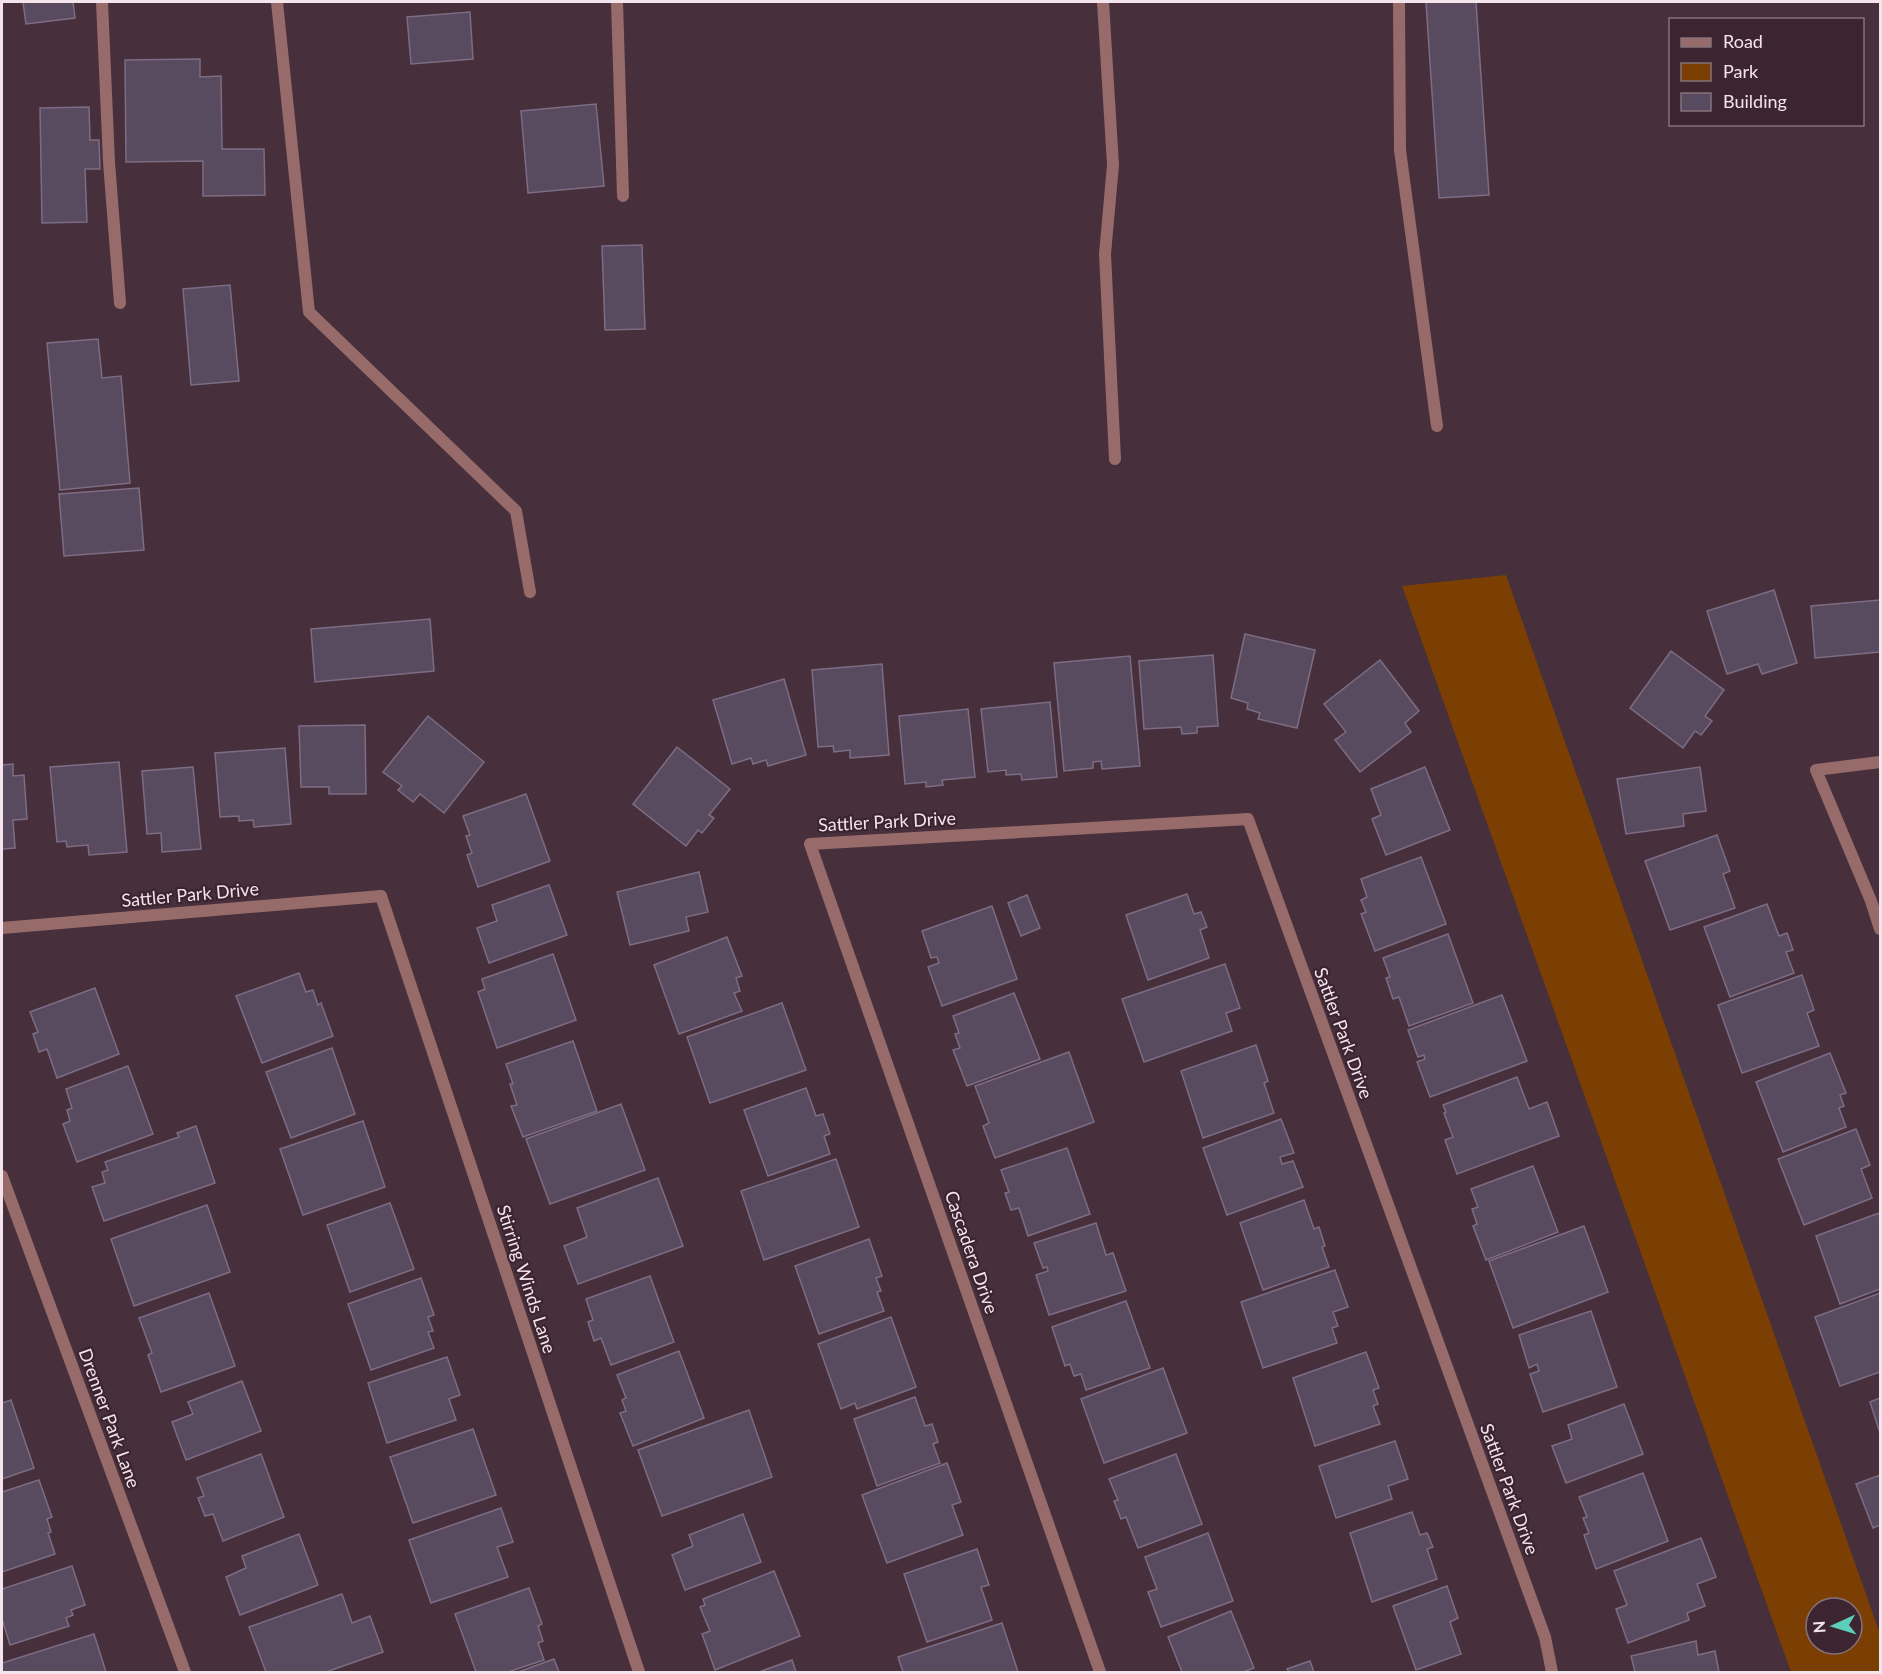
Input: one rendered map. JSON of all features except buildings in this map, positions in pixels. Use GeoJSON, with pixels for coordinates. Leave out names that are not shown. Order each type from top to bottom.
{"type":"FeatureCollection","features":[{"type":"Feature","properties":{"kind":"street"},"geometry":{"type":"LineString","coordinates":[[102,2],[109,162],[120,303]]}},
{"type":"Feature","properties":{"kind":"street"},"geometry":{"type":"LineString","coordinates":[[277,2],[309,312],[516,511],[530,592]]}},
{"type":"Feature","properties":{"kind":"street"},"geometry":{"type":"LineString","coordinates":[[618,2],[622,196]]}},
{"type":"Feature","properties":{"kind":"street"},"geometry":{"type":"LineString","coordinates":[[1103,2],[1113,165],[1105,254],[1115,459]]}},
{"type":"Feature","properties":{"kind":"street"},"geometry":{"type":"LineString","coordinates":[[1399,2],[1400,150],[1437,426]]}},
{"type":"Feature","properties":{"kind":"street"},"geometry":{"type":"LineString","coordinates":[[1881,762],[1816,770],[1881,929]]}},
{"type":"Feature","properties":{"kind":"street","name":"Sattler Park Drive"},"geometry":{"type":"LineString","coordinates":[[810,844],[1248,819],[1545,1637],[1552,1672]]}},
{"type":"Feature","properties":{"kind":"street","name":"Cascadera Drive"},"geometry":{"type":"LineString","coordinates":[[810,844],[1100,1672]]}},
{"type":"Feature","properties":{"kind":"street","name":"Sattler Park Drive"},"geometry":{"type":"LineString","coordinates":[[2,928],[381,897]]}},
{"type":"Feature","properties":{"kind":"street","name":"Stirring Winds Lane"},"geometry":{"type":"LineString","coordinates":[[381,897],[639,1672]]}},
{"type":"Feature","properties":{"kind":"street","name":"Drenner Park Lane"},"geometry":{"type":"LineString","coordinates":[[2,1176],[185,1672]]}},
{"type":"Feature","properties":{"kind":"green space"},"geometry":{"type":"Polygon","coordinates":[[[1506,575],[1880,1634],[1880,1672],[1791,1672],[1402,586],[1506,575]]]}}]}
